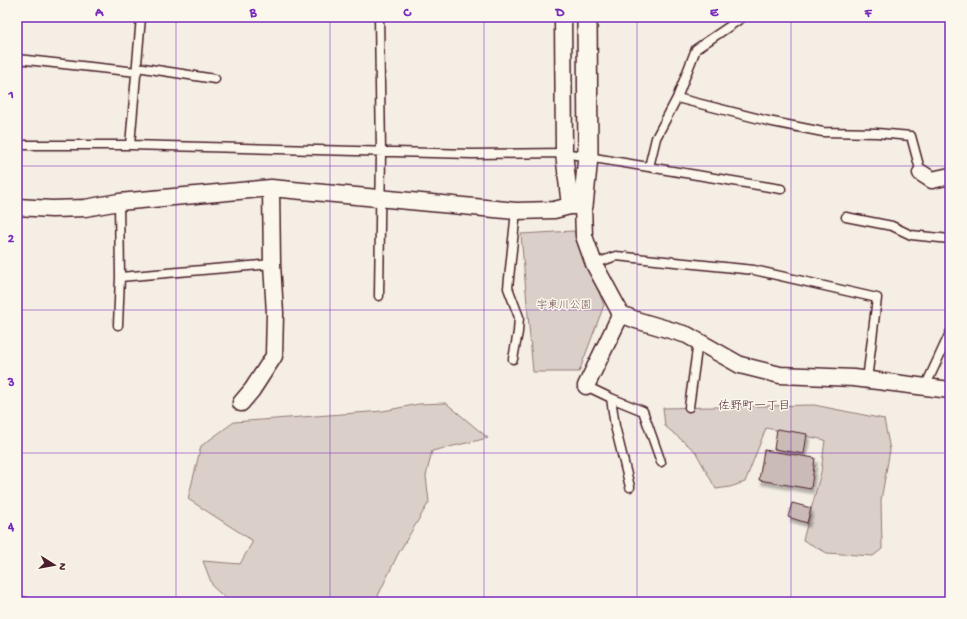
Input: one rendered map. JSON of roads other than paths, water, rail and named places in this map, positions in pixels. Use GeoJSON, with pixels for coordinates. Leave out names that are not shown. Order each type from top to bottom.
{"type":"FeatureCollection","features":[{"type":"Feature","properties":{"kind":"street"},"geometry":{"type":"LineString","coordinates":[[563,17],[564,153],[584,236],[594,264],[620,314],[687,335],[740,366],[780,375],[867,380],[950,390]]}},
{"type":"Feature","properties":{"kind":"street"},"geometry":{"type":"LineString","coordinates":[[576,206],[588,157],[587,17]]}},
{"type":"Feature","properties":{"kind":"street"},"geometry":{"type":"LineString","coordinates":[[921,173],[932,180],[950,176]]}},
{"type":"Feature","properties":{"kind":"street"},"geometry":{"type":"LineString","coordinates":[[17,207],[52,209],[85,208],[119,202],[271,188],[516,211],[554,210],[576,206]]}},
{"type":"Feature","properties":{"kind":"street"},"geometry":{"type":"LineString","coordinates":[[241,403],[252,390],[274,356],[276,313],[272,264],[271,188]]}},
{"type":"Feature","properties":{"kind":"street"},"geometry":{"type":"LineString","coordinates":[[586,386],[620,314]]}},
{"type":"Feature","properties":{"kind":"lane"},"geometry":{"type":"LineString","coordinates":[[130,145],[141,17]]}},
{"type":"Feature","properties":{"kind":"lane"},"geometry":{"type":"LineString","coordinates":[[379,17],[381,152],[379,296]]}},
{"type":"Feature","properties":{"kind":"lane"},"geometry":{"type":"LineString","coordinates":[[649,167],[656,138],[677,98],[696,49],[744,17]]}},
{"type":"Feature","properties":{"kind":"lane"},"geometry":{"type":"LineString","coordinates":[[17,59],[215,79]]}},
{"type":"Feature","properties":{"kind":"lane"},"geometry":{"type":"LineString","coordinates":[[677,98],[768,121],[823,132],[877,133],[911,136],[921,173]]}},
{"type":"Feature","properties":{"kind":"lane"},"geometry":{"type":"LineString","coordinates":[[17,145],[130,145],[472,154],[564,153],[781,190]]}},
{"type":"Feature","properties":{"kind":"lane"},"geometry":{"type":"LineString","coordinates":[[118,325],[120,277],[119,202]]}},
{"type":"Feature","properties":{"kind":"lane"},"geometry":{"type":"LineString","coordinates":[[512,359],[518,332],[519,317],[508,288],[516,211]]}},
{"type":"Feature","properties":{"kind":"lane"},"geometry":{"type":"LineString","coordinates":[[846,217],[892,226],[911,235],[950,239]]}},
{"type":"Feature","properties":{"kind":"lane"},"geometry":{"type":"LineString","coordinates":[[594,264],[616,256],[754,270],[877,298],[867,380]]}},
{"type":"Feature","properties":{"kind":"lane"},"geometry":{"type":"LineString","coordinates":[[120,277],[272,264]]}},
{"type":"Feature","properties":{"kind":"lane"},"geometry":{"type":"LineString","coordinates":[[925,387],[950,333]]}},
{"type":"Feature","properties":{"kind":"lane"},"geometry":{"type":"LineString","coordinates":[[689,406],[698,342]]}},
{"type":"Feature","properties":{"kind":"lane"},"geometry":{"type":"LineString","coordinates":[[586,386],[643,411],[661,462]]}},
{"type":"Feature","properties":{"kind":"lane"},"geometry":{"type":"LineString","coordinates":[[612,398],[615,426],[630,487]]}},
{"type":"Feature","properties":{"kind":"lane"},"geometry":{"type":"LineString","coordinates":[[17,600],[26,602]]}},
{"type":"Feature","properties":{"kind":"district","name":"佐野町一丁目"},"geometry":{"type":"Point","coordinates":[754,407]}},
{"type":"Feature","properties":{"kind":"park label","name":"宇東川公園"},"geometry":{"type":"Point","coordinates":[564,306]}}]}
